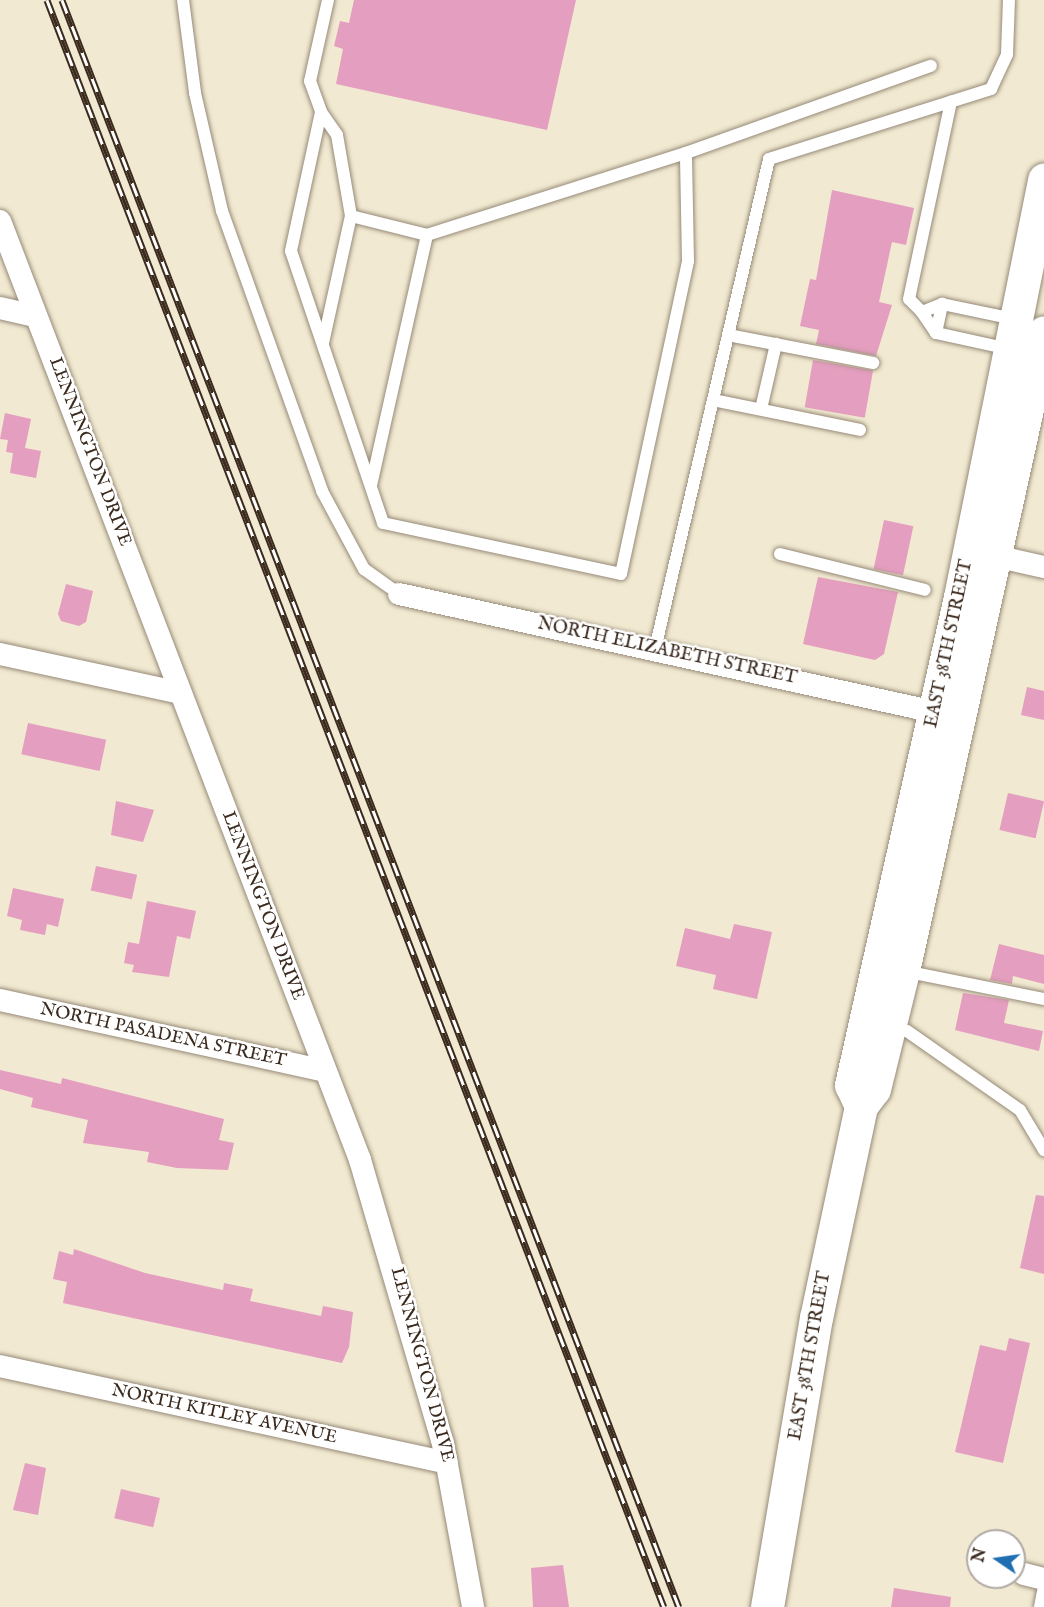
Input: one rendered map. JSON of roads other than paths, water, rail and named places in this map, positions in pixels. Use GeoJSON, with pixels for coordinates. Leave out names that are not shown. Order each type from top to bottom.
{"type":"FeatureCollection","features":[{"type":"Feature","properties":{"kind":"main road","name":"EAST 38TH STREET"},"geometry":{"type":"LineString","coordinates":[[768,1599],[816,1318],[861,1106],[874,1089],[903,971],[995,556],[1044,179]]}},
{"type":"Feature","properties":{"kind":"main road","name":"EAST 38TH STREET"},"geometry":{"type":"LineString","coordinates":[[861,1106],[851,1085],[1023,334]]}},
{"type":"Feature","properties":{"kind":"street","name":"LENNINGTON DRIVE"},"geometry":{"type":"LineString","coordinates":[[0,221],[325,1071],[393,1260],[447,1463],[473,1607]]}},
{"type":"Feature","properties":{"kind":"street"},"geometry":{"type":"LineString","coordinates":[[0,308],[36,316]]}},
{"type":"Feature","properties":{"kind":"street"},"geometry":{"type":"LineString","coordinates":[[995,556],[1044,567]]}},
{"type":"Feature","properties":{"kind":"street","name":"NORTH ELIZABETH STREET"},"geometry":{"type":"LineString","coordinates":[[399,594],[935,712]]}},
{"type":"Feature","properties":{"kind":"street"},"geometry":{"type":"LineString","coordinates":[[0,654],[181,693]]}},
{"type":"Feature","properties":{"kind":"street","name":"NORTH PASADENA STREET"},"geometry":{"type":"LineString","coordinates":[[0,1000],[325,1071]]}},
{"type":"Feature","properties":{"kind":"street","name":"NORTH KITLEY AVENUE"},"geometry":{"type":"LineString","coordinates":[[0,1366],[447,1463]]}},
{"type":"Feature","properties":{"kind":"lane"},"geometry":{"type":"LineString","coordinates":[[183,0],[195,93],[222,211],[322,491],[364,569],[399,594]]}},
{"type":"Feature","properties":{"kind":"lane"},"geometry":{"type":"LineString","coordinates":[[322,344],[351,216],[337,135],[321,111],[310,81],[328,0]]}},
{"type":"Feature","properties":{"kind":"lane"},"geometry":{"type":"LineString","coordinates":[[655,649],[769,159],[991,89],[1007,54],[1009,0]]}},
{"type":"Feature","properties":{"kind":"lane"},"geometry":{"type":"LineString","coordinates":[[351,216],[427,235],[686,153],[931,66]]}},
{"type":"Feature","properties":{"kind":"lane"},"geometry":{"type":"LineString","coordinates":[[936,333],[922,312],[909,299],[951,101]]}},
{"type":"Feature","properties":{"kind":"lane"},"geometry":{"type":"LineString","coordinates":[[321,111],[291,251],[383,523],[621,574],[688,261],[686,153]]}},
{"type":"Feature","properties":{"kind":"lane"},"geometry":{"type":"LineString","coordinates":[[371,487],[427,235]]}},
{"type":"Feature","properties":{"kind":"lane"},"geometry":{"type":"LineString","coordinates":[[922,312],[942,304],[1023,334]]}},
{"type":"Feature","properties":{"kind":"lane"},"geometry":{"type":"LineString","coordinates":[[936,333],[942,304]]}},
{"type":"Feature","properties":{"kind":"lane"},"geometry":{"type":"LineString","coordinates":[[936,333],[1023,334]]}},
{"type":"Feature","properties":{"kind":"lane"},"geometry":{"type":"LineString","coordinates":[[728,335],[873,363]]}},
{"type":"Feature","properties":{"kind":"lane"},"geometry":{"type":"LineString","coordinates":[[761,409],[776,344]]}},
{"type":"Feature","properties":{"kind":"lane"},"geometry":{"type":"LineString","coordinates":[[713,400],[860,429]]}},
{"type":"Feature","properties":{"kind":"lane"},"geometry":{"type":"LineString","coordinates":[[780,554],[925,590]]}},
{"type":"Feature","properties":{"kind":"lane"},"geometry":{"type":"LineString","coordinates":[[903,971],[1044,999]]}},
{"type":"Feature","properties":{"kind":"lane"},"geometry":{"type":"LineString","coordinates":[[889,1027],[907,1031],[1020,1110],[1044,1150]]}},
{"type":"Feature","properties":{"kind":"lane"},"geometry":{"type":"LineString","coordinates":[[1040,1607],[1044,1587]]}},
{"type":"Feature","properties":{"kind":"railway"},"geometry":{"type":"LineString","coordinates":[[47,0],[664,1607]]}},
{"type":"Feature","properties":{"kind":"railway"},"geometry":{"type":"LineString","coordinates":[[62,0],[679,1607]]}}]}
